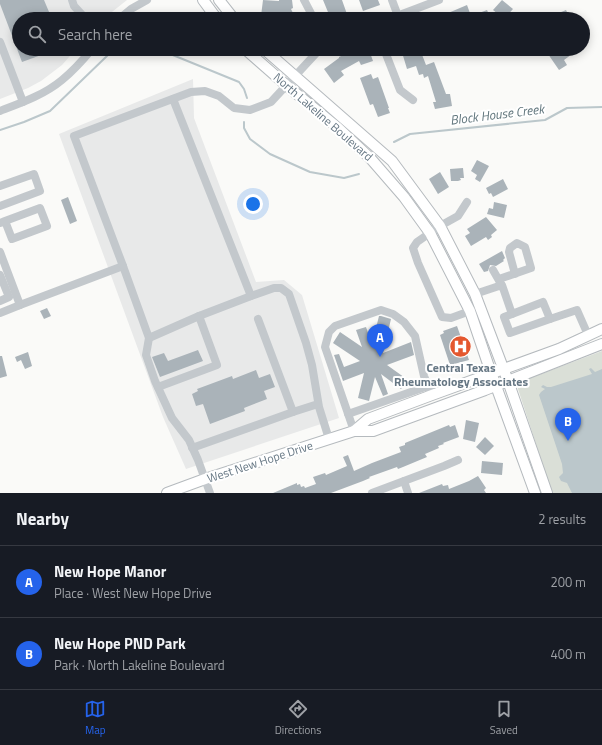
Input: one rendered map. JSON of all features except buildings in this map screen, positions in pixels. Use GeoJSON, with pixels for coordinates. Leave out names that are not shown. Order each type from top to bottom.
{"type":"FeatureCollection","features":[{"type":"Feature","properties":{"kind":"main road"},"geometry":{"type":"LineString","coordinates":[[203,0],[212,12]]}},
{"type":"Feature","properties":{"kind":"main road"},"geometry":{"type":"LineString","coordinates":[[219,0],[228,12]]}},
{"type":"Feature","properties":{"kind":"main road","name":"North Lakeline Boulevard"},"geometry":{"type":"LineString","coordinates":[[253,56],[286,86],[337,127],[371,158],[404,197],[430,234],[470,312],[535,493]]}},
{"type":"Feature","properties":{"kind":"main road","name":"North Lakeline Boulevard"},"geometry":{"type":"LineString","coordinates":[[272,56],[392,161],[440,226],[475,294],[508,381],[547,493]]}},
{"type":"Feature","properties":{"kind":"main road","name":"West New Hope Drive"},"geometry":{"type":"LineString","coordinates":[[354,431],[368,419],[430,390],[492,374],[559,349],[602,329]]}},
{"type":"Feature","properties":{"kind":"main road","name":"West New Hope Drive"},"geometry":{"type":"LineString","coordinates":[[167,493],[205,479],[354,431],[373,431],[496,386],[602,344]]}},
{"type":"Feature","properties":{"kind":"street"},"geometry":{"type":"LineString","coordinates":[[72,0],[74,6],[80,12]]}},
{"type":"Feature","properties":{"kind":"street"},"geometry":{"type":"LineString","coordinates":[[127,12],[147,0]]}},
{"type":"Feature","properties":{"kind":"street"},"geometry":{"type":"LineString","coordinates":[[304,0],[310,12]]}},
{"type":"Feature","properties":{"kind":"street"},"geometry":{"type":"LineString","coordinates":[[392,0],[396,12]]}},
{"type":"Feature","properties":{"kind":"street"},"geometry":{"type":"LineString","coordinates":[[408,12],[439,0]]}},
{"type":"Feature","properties":{"kind":"street"},"geometry":{"type":"LineString","coordinates":[[0,42],[23,102]]}},
{"type":"Feature","properties":{"kind":"street"},"geometry":{"type":"LineString","coordinates":[[0,111],[48,90],[61,81],[85,56]]}},
{"type":"Feature","properties":{"kind":"street"},"geometry":{"type":"LineString","coordinates":[[210,493],[189,440],[172,418],[158,387],[146,355],[149,338],[74,136],[191,92],[205,91],[219,96],[234,108],[250,110],[271,102],[314,56]]}},
{"type":"Feature","properties":{"kind":"street"},"geometry":{"type":"LineString","coordinates":[[387,56],[400,90],[412,100]]}},
{"type":"Feature","properties":{"kind":"street"},"geometry":{"type":"LineString","coordinates":[[173,99],[251,296]]}},
{"type":"Feature","properties":{"kind":"street"},"geometry":{"type":"LineString","coordinates":[[0,186],[34,174],[40,191],[0,206]]}},
{"type":"Feature","properties":{"kind":"street"},"geometry":{"type":"LineString","coordinates":[[467,202],[458,216],[417,242],[413,248],[442,317],[451,318],[470,312]]}},
{"type":"Feature","properties":{"kind":"street"},"geometry":{"type":"LineString","coordinates":[[40,208],[47,226],[12,239],[3,222],[40,208]]}},
{"type":"Feature","properties":{"kind":"street"},"geometry":{"type":"LineString","coordinates":[[475,294],[515,274],[531,268],[525,247],[517,243],[510,248],[509,252],[515,274]]}},
{"type":"Feature","properties":{"kind":"street"},"geometry":{"type":"LineString","coordinates":[[0,252],[20,305]]}},
{"type":"Feature","properties":{"kind":"street"},"geometry":{"type":"LineString","coordinates":[[1,311],[123,266]]}},
{"type":"Feature","properties":{"kind":"street"},"geometry":{"type":"LineString","coordinates":[[493,270],[500,282],[512,314]]}},
{"type":"Feature","properties":{"kind":"street"},"geometry":{"type":"LineString","coordinates":[[0,275],[9,297],[0,301]]}},
{"type":"Feature","properties":{"kind":"street"},"geometry":{"type":"LineString","coordinates":[[149,338],[199,316],[251,296],[274,288],[281,288],[290,294],[306,343],[312,365],[318,404],[329,439]]}},
{"type":"Feature","properties":{"kind":"street"},"geometry":{"type":"LineString","coordinates":[[550,319],[543,302],[504,317],[510,333],[577,310],[588,335]]}},
{"type":"Feature","properties":{"kind":"street"},"geometry":{"type":"LineString","coordinates":[[348,414],[430,390],[424,376],[415,336],[404,322],[393,314],[381,310],[335,326],[329,332],[325,347],[348,414],[354,431]]}},
{"type":"Feature","properties":{"kind":"street"},"geometry":{"type":"LineString","coordinates":[[158,387],[216,365],[199,316]]}},
{"type":"Feature","properties":{"kind":"street"},"geometry":{"type":"LineString","coordinates":[[258,319],[293,412]]}},
{"type":"Feature","properties":{"kind":"street"},"geometry":{"type":"LineString","coordinates":[[192,448],[318,404]]}},
{"type":"Feature","properties":{"kind":"street"},"geometry":{"type":"LineString","coordinates":[[372,493],[458,460]]}},
{"type":"Feature","properties":{"kind":"street"},"geometry":{"type":"LineString","coordinates":[[404,481],[408,493]]}},
{"type":"Feature","properties":{"kind":"shaded area"},"geometry":{"type":"Polygon","coordinates":[[[0,0],[127,0],[112,12],[12,12],[12,56],[70,56],[62,65],[41,81],[0,99],[0,0]]]}},
{"type":"Feature","properties":{"kind":"shaded area"},"geometry":{"type":"Polygon","coordinates":[[[193,79],[194,118],[256,282],[284,280],[302,295],[339,418],[186,469],[163,417],[59,134],[193,79]]]}},
{"type":"Feature","properties":{"kind":"shaded area"},"geometry":{"type":"Polygon","coordinates":[[[602,351],[602,493],[552,493],[517,386],[520,382],[602,351]]]}},
{"type":"Feature","properties":{"kind":"shaded area"},"geometry":{"type":"Polygon","coordinates":[[[591,368],[595,372],[602,369],[602,493],[572,493],[567,483],[561,481],[559,477],[563,473],[562,464],[539,395],[545,389],[541,387],[543,385],[551,387],[592,374],[589,369],[591,368]]]}},
{"type":"Feature","properties":{"kind":"waterway","name":"Block House Creek"},"geometry":{"type":"LineString","coordinates":[[0,130],[50,111],[107,56]]}},
{"type":"Feature","properties":{"kind":"waterway","name":"Block House Creek"},"geometry":{"type":"LineString","coordinates":[[175,56],[239,82],[244,89],[247,98]]}},
{"type":"Feature","properties":{"kind":"waterway","name":"Block House Creek"},"geometry":{"type":"LineString","coordinates":[[394,142],[410,134],[545,120],[567,108],[602,107]]}},
{"type":"Feature","properties":{"kind":"waterway","name":"Block House Creek"},"geometry":{"type":"LineString","coordinates":[[244,122],[244,128],[250,139],[270,154],[310,172],[344,178],[359,174]]}},
{"type":"Feature","properties":{"kind":"place","name":"Central Texas Rheumatology Associates"},"geometry":{"type":"Point","coordinates":[461,347]}},
{"type":"Feature","properties":{"kind":"place","name":"New Hope Manor"},"geometry":{"type":"Point","coordinates":[380,357]}},
{"type":"Feature","properties":{"kind":"place","name":"New Hope PND Park"},"geometry":{"type":"Point","coordinates":[568,441]}}]}
